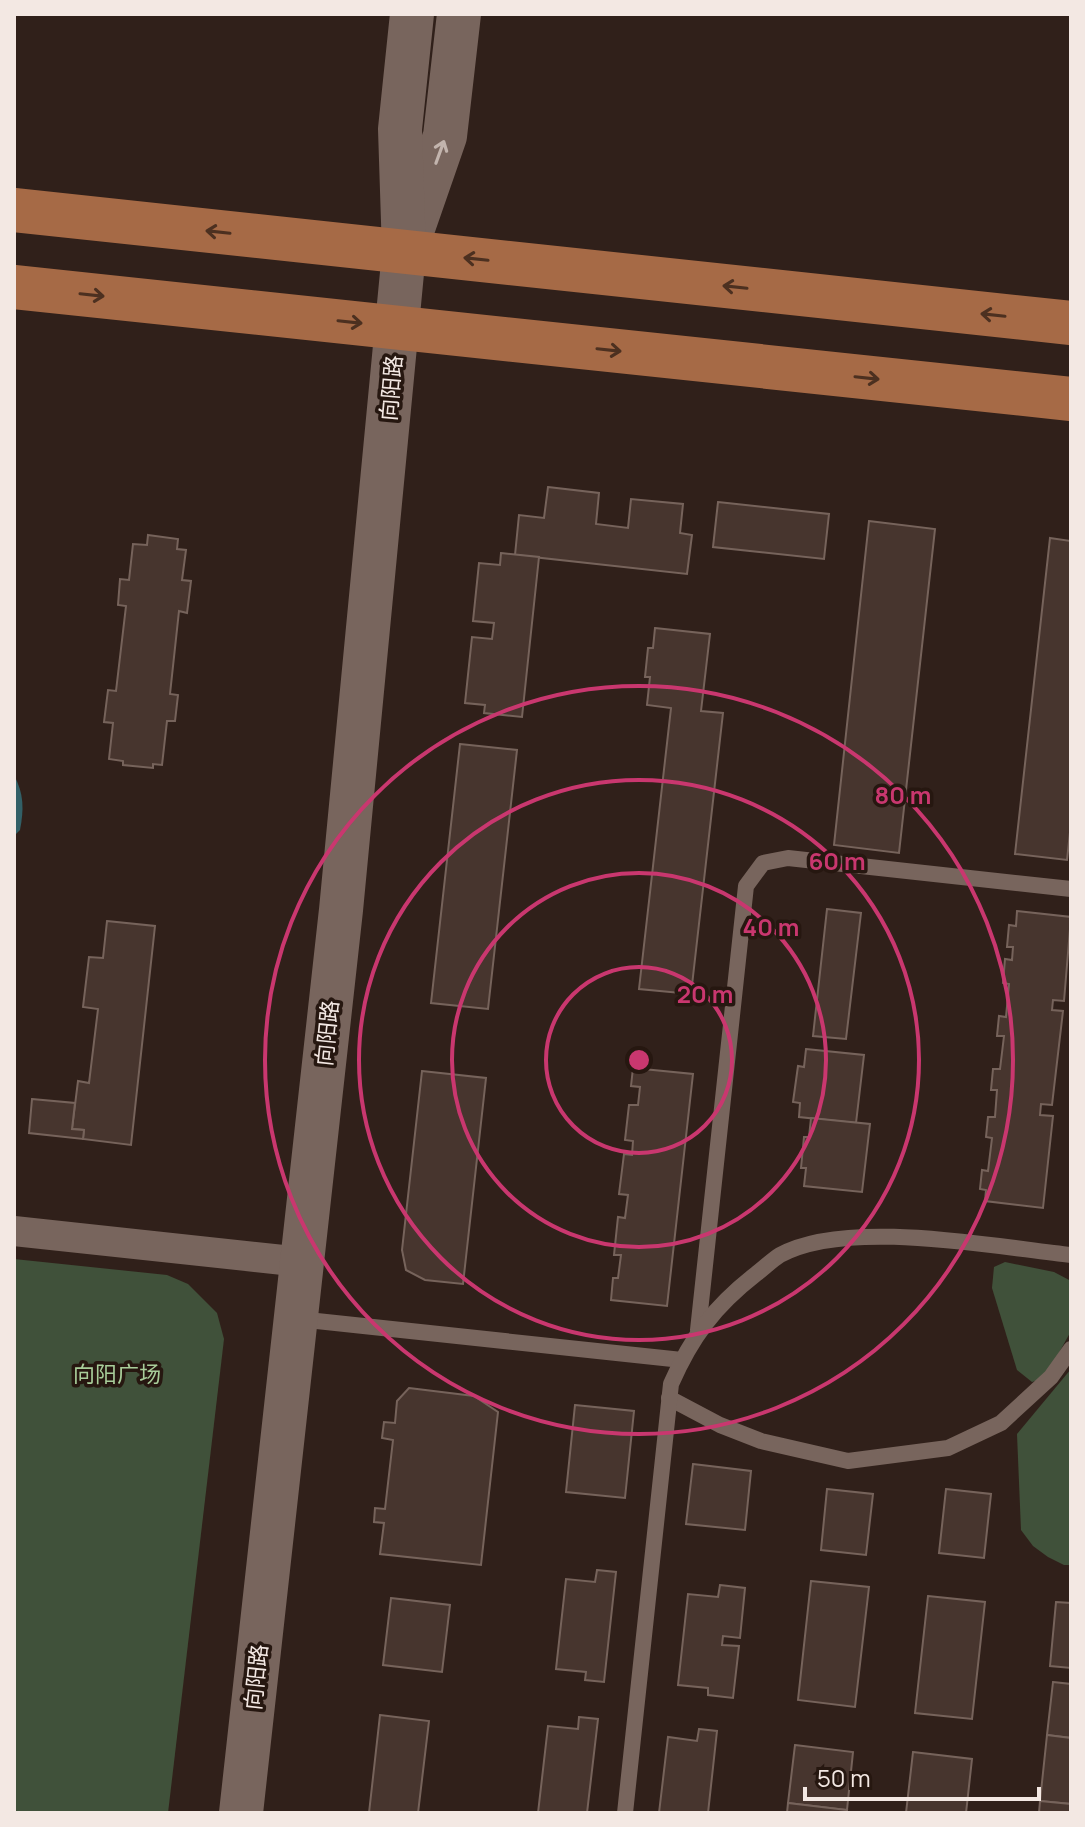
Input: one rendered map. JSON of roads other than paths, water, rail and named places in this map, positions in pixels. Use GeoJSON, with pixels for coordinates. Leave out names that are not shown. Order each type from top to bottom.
{"type":"FeatureCollection","features":[{"type":"Feature","properties":{"kind":"main road"},"geometry":{"type":"LineString","coordinates":[[14,210],[1071,323]]}},
{"type":"Feature","properties":{"kind":"main road"},"geometry":{"type":"LineString","coordinates":[[14,287],[1071,399]]}},
{"type":"Feature","properties":{"kind":"street","name":"向阳路"},"geometry":{"type":"LineString","coordinates":[[241,1813],[341,910],[397,327],[404,252],[400,129],[412,14]]}},
{"type":"Feature","properties":{"kind":"street","name":"向阳路"},"geometry":{"type":"LineString","coordinates":[[404,252],[445,136],[459,14]]}},
{"type":"Feature","properties":{"kind":"street"},"geometry":{"type":"LineString","coordinates":[[14,1231],[302,1262]]}},
{"type":"Feature","properties":{"kind":"lane"},"geometry":{"type":"LineString","coordinates":[[698,1330],[746,886],[763,863],[788,858],[1071,889]]}},
{"type":"Feature","properties":{"kind":"lane"},"geometry":{"type":"LineString","coordinates":[[625,1813],[671,1384],[698,1330],[732,1293],[780,1255],[815,1242],[852,1237],[898,1237],[1071,1255]]}},
{"type":"Feature","properties":{"kind":"lane"},"geometry":{"type":"LineString","coordinates":[[296,1318],[682,1360]]}},
{"type":"Feature","properties":{"kind":"lane"},"geometry":{"type":"LineString","coordinates":[[669,1398],[720,1425],[761,1441],[848,1461],[948,1448],[1001,1423],[1051,1377],[1071,1349]]}},
{"type":"Feature","properties":{"kind":"water"},"geometry":{"type":"Polygon","coordinates":[[[14,775],[20,789],[22,808],[20,830],[14,836],[14,775]]]}},
{"type":"Feature","properties":{"kind":"park label","name":"向阳广场"},"geometry":{"type":"Point","coordinates":[117,1374]}}]}
